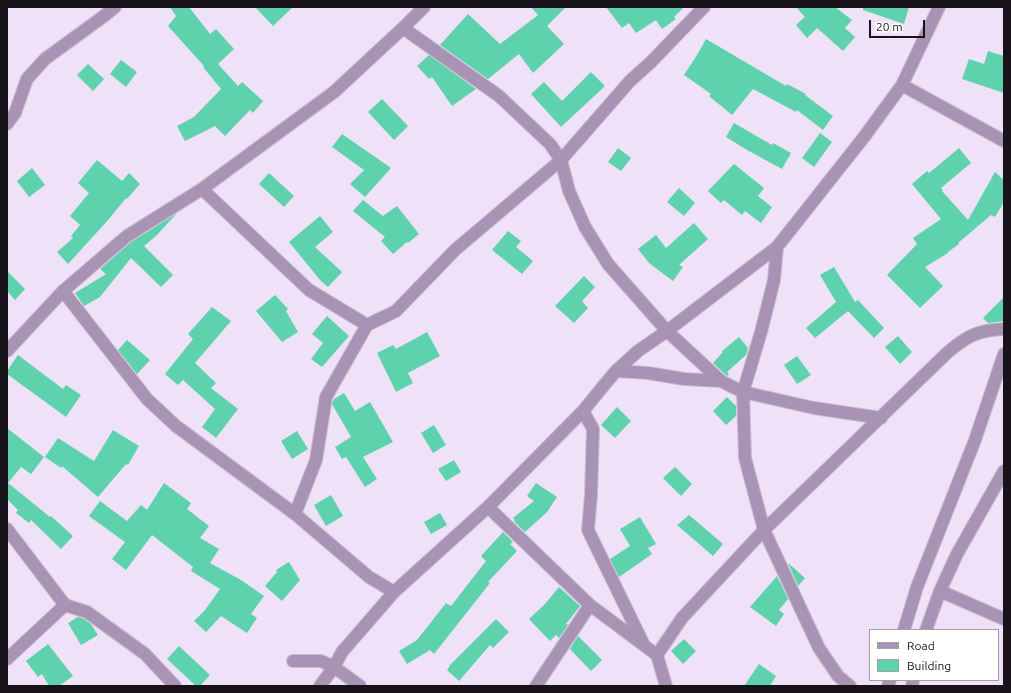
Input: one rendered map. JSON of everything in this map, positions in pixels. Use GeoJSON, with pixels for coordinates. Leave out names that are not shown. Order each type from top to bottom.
{"type":"FeatureCollection","features":[{"type":"Feature","properties":{"kind":"street"},"geometry":{"type":"LineString","coordinates":[[7,124],[15,113],[27,79],[45,59],[114,7]]}},
{"type":"Feature","properties":{"kind":"street"},"geometry":{"type":"LineString","coordinates":[[7,351],[63,291],[127,236],[202,189],[334,92],[424,7]]}},
{"type":"Feature","properties":{"kind":"street"},"geometry":{"type":"LineString","coordinates":[[295,514],[316,460],[326,397],[367,325],[396,311],[455,250],[561,160],[630,81],[651,62],[704,7]]}},
{"type":"Feature","properties":{"kind":"street"},"geometry":{"type":"LineString","coordinates":[[320,686],[334,667],[342,652],[394,592],[488,507],[583,412],[616,371],[638,350],[668,331],[777,247],[864,137],[902,85],[939,7]]}},
{"type":"Feature","properties":{"kind":"street"},"geometry":{"type":"LineString","coordinates":[[403,28],[499,96],[550,144],[561,160],[569,191],[585,227],[608,264],[668,331],[721,381],[743,392],[814,408],[881,418]]}},
{"type":"Feature","properties":{"kind":"street"},"geometry":{"type":"LineString","coordinates":[[902,85],[1004,141]]}},
{"type":"Feature","properties":{"kind":"street"},"geometry":{"type":"LineString","coordinates":[[202,189],[309,290],[367,325]]}},
{"type":"Feature","properties":{"kind":"street"},"geometry":{"type":"LineString","coordinates":[[777,247],[774,280],[761,332],[743,392],[745,458],[764,530],[819,648],[838,676],[850,686]]}},
{"type":"Feature","properties":{"kind":"street"},"geometry":{"type":"LineString","coordinates":[[63,291],[147,399],[176,426],[295,514],[369,577],[394,592]]}},
{"type":"Feature","properties":{"kind":"street"},"geometry":{"type":"LineString","coordinates":[[657,656],[682,618],[764,530],[948,352],[963,339],[982,332],[1004,329]]}},
{"type":"Feature","properties":{"kind":"street"},"geometry":{"type":"LineString","coordinates":[[904,629],[917,586],[974,440],[1004,354]]}},
{"type":"Feature","properties":{"kind":"street"},"geometry":{"type":"LineString","coordinates":[[616,371],[648,373],[684,379],[721,381]]}},
{"type":"Feature","properties":{"kind":"street"},"geometry":{"type":"LineString","coordinates":[[583,412],[593,429],[591,495],[588,530],[644,645]]}},
{"type":"Feature","properties":{"kind":"street"},"geometry":{"type":"LineString","coordinates":[[926,629],[940,591],[957,554],[1002,478]]}},
{"type":"Feature","properties":{"kind":"street"},"geometry":{"type":"LineString","coordinates":[[488,507],[590,606],[657,656],[666,686]]}},
{"type":"Feature","properties":{"kind":"street"},"geometry":{"type":"LineString","coordinates":[[7,529],[65,605],[87,612],[145,654],[175,686]]}},
{"type":"Feature","properties":{"kind":"street"},"geometry":{"type":"LineString","coordinates":[[940,591],[1004,619]]}},
{"type":"Feature","properties":{"kind":"street"},"geometry":{"type":"LineString","coordinates":[[7,659],[65,605]]}},
{"type":"Feature","properties":{"kind":"street"},"geometry":{"type":"LineString","coordinates":[[536,686],[590,606]]}},
{"type":"Feature","properties":{"kind":"street"},"geometry":{"type":"LineString","coordinates":[[293,661],[321,661],[334,667],[360,686]]}},
{"type":"Feature","properties":{"kind":"building"},"geometry":{"type":"Polygon","coordinates":[[[170,7],[189,7],[210,34],[216,29],[234,49],[218,64],[238,86],[242,82],[263,101],[253,113],[250,110],[225,136],[215,126],[185,141],[177,126],[194,117],[221,89],[203,67],[204,66],[168,26],[176,16],[170,7]]]}},
{"type":"Feature","properties":{"kind":"building"},"geometry":{"type":"Polygon","coordinates":[[[255,7],[293,7],[273,26],[255,7]]]}},
{"type":"Feature","properties":{"kind":"building"},"geometry":{"type":"Polygon","coordinates":[[[531,7],[566,7],[547,26],[564,44],[533,73],[519,54],[488,79],[440,45],[468,14],[500,44],[538,15],[531,7]]]}},
{"type":"Feature","properties":{"kind":"building"},"geometry":{"type":"Polygon","coordinates":[[[606,7],[684,7],[674,17],[676,19],[662,29],[656,20],[636,33],[629,23],[622,28],[606,7]]]}},
{"type":"Feature","properties":{"kind":"building"},"geometry":{"type":"Polygon","coordinates":[[[796,7],[835,7],[852,20],[845,28],[855,37],[843,51],[817,28],[807,38],[796,25],[805,17],[796,7]]]}},
{"type":"Feature","properties":{"kind":"building"},"geometry":{"type":"Polygon","coordinates":[[[863,7],[909,7],[904,24],[863,10],[863,7]]]}},
{"type":"Feature","properties":{"kind":"building"},"geometry":{"type":"Polygon","coordinates":[[[706,39],[786,86],[787,84],[806,94],[805,95],[833,116],[823,130],[797,110],[796,112],[753,89],[732,115],[709,96],[711,94],[684,75],[706,39]]]}},
{"type":"Feature","properties":{"kind":"building"},"geometry":{"type":"Polygon","coordinates":[[[988,51],[1004,56],[1004,93],[962,79],[969,59],[984,64],[988,51]]]}},
{"type":"Feature","properties":{"kind":"building"},"geometry":{"type":"Polygon","coordinates":[[[429,55],[476,89],[452,106],[432,77],[429,79],[417,66],[429,55]]]}},
{"type":"Feature","properties":{"kind":"building"},"geometry":{"type":"Polygon","coordinates":[[[121,60],[137,72],[126,87],[110,74],[121,60]]]}},
{"type":"Feature","properties":{"kind":"building"},"geometry":{"type":"Polygon","coordinates":[[[88,64],[104,79],[93,91],[77,75],[88,64]]]}},
{"type":"Feature","properties":{"kind":"building"},"geometry":{"type":"Polygon","coordinates":[[[591,72],[605,86],[561,127],[531,94],[544,82],[562,101],[591,72]]]}},
{"type":"Feature","properties":{"kind":"building"},"geometry":{"type":"Polygon","coordinates":[[[382,99],[408,126],[394,140],[368,112],[382,99]]]}},
{"type":"Feature","properties":{"kind":"building"},"geometry":{"type":"Polygon","coordinates":[[[734,123],[772,145],[773,143],[791,153],[782,169],[726,137],[734,123]]]}},
{"type":"Feature","properties":{"kind":"building"},"geometry":{"type":"Polygon","coordinates":[[[820,133],[832,142],[814,167],[802,158],[820,133]]]}},
{"type":"Feature","properties":{"kind":"building"},"geometry":{"type":"Polygon","coordinates":[[[342,134],[391,168],[365,197],[350,184],[364,170],[332,147],[342,134]]]}},
{"type":"Feature","properties":{"kind":"building"},"geometry":{"type":"Polygon","coordinates":[[[618,148],[631,158],[621,171],[608,162],[618,148]]]}},
{"type":"Feature","properties":{"kind":"building"},"geometry":{"type":"Polygon","coordinates":[[[959,148],[971,163],[941,188],[943,190],[942,191],[968,220],[995,172],[1004,180],[1004,202],[995,217],[991,215],[948,253],[925,267],[943,286],[920,308],[887,275],[917,244],[913,238],[941,219],[912,184],[927,171],[929,173],[959,148]]]}},
{"type":"Feature","properties":{"kind":"building"},"geometry":{"type":"Polygon","coordinates":[[[97,160],[122,181],[129,173],[140,184],[68,264],[57,252],[73,238],[71,236],[80,225],[70,216],[89,193],[78,183],[97,160]]]}},
{"type":"Feature","properties":{"kind":"building"},"geometry":{"type":"Polygon","coordinates":[[[734,164],[764,188],[758,196],[772,207],[761,223],[745,211],[742,215],[724,200],[721,203],[708,191],[734,164]]]}},
{"type":"Feature","properties":{"kind":"building"},"geometry":{"type":"Polygon","coordinates":[[[32,168],[45,185],[29,197],[17,181],[32,168]]]}},
{"type":"Feature","properties":{"kind":"building"},"geometry":{"type":"Polygon","coordinates":[[[269,173],[294,196],[284,207],[259,184],[269,173]]]}},
{"type":"Feature","properties":{"kind":"building"},"geometry":{"type":"Polygon","coordinates":[[[679,188],[695,203],[684,216],[667,202],[679,188]]]}},
{"type":"Feature","properties":{"kind":"building"},"geometry":{"type":"Polygon","coordinates":[[[363,200],[383,216],[397,206],[419,234],[393,254],[381,241],[385,237],[353,211],[363,200]]]}},
{"type":"Feature","properties":{"kind":"building"},"geometry":{"type":"Polygon","coordinates":[[[177,213],[157,235],[144,246],[173,275],[161,287],[131,258],[100,297],[84,306],[75,293],[106,274],[100,269],[131,242],[177,213]]]}},
{"type":"Feature","properties":{"kind":"building"},"geometry":{"type":"Polygon","coordinates":[[[320,216],[333,232],[315,247],[342,272],[328,287],[320,280],[289,242],[320,216]]]}},
{"type":"Feature","properties":{"kind":"building"},"geometry":{"type":"Polygon","coordinates":[[[694,223],[708,239],[679,265],[683,267],[673,281],[649,263],[638,249],[656,235],[666,248],[694,223]]]}},
{"type":"Feature","properties":{"kind":"building"},"geometry":{"type":"Polygon","coordinates":[[[508,231],[521,241],[516,247],[533,261],[522,274],[492,250],[508,231]]]}},
{"type":"Feature","properties":{"kind":"building"},"geometry":{"type":"Polygon","coordinates":[[[834,267],[855,302],[858,300],[884,328],[874,338],[848,311],[815,338],[806,328],[836,302],[820,275],[834,267]]]}},
{"type":"Feature","properties":{"kind":"building"},"geometry":{"type":"Polygon","coordinates":[[[7,271],[25,289],[15,300],[7,291],[7,271]]]}},
{"type":"Feature","properties":{"kind":"building"},"geometry":{"type":"Polygon","coordinates":[[[584,276],[595,287],[582,301],[588,308],[574,323],[555,306],[584,276]]]}},
{"type":"Feature","properties":{"kind":"building"},"geometry":{"type":"Polygon","coordinates":[[[275,295],[288,309],[286,311],[298,332],[282,342],[256,311],[275,295]]]}},
{"type":"Feature","properties":{"kind":"building"},"geometry":{"type":"Polygon","coordinates":[[[1004,297],[1004,321],[988,323],[983,318],[1004,297]]]}},
{"type":"Feature","properties":{"kind":"building"},"geometry":{"type":"Polygon","coordinates":[[[212,307],[231,321],[195,363],[216,383],[211,388],[238,409],[216,438],[202,427],[215,409],[183,380],[178,385],[165,374],[193,339],[188,334],[212,307]]]}},
{"type":"Feature","properties":{"kind":"building"},"geometry":{"type":"Polygon","coordinates":[[[327,316],[349,336],[322,367],[311,359],[323,343],[312,334],[327,316]]]}},
{"type":"Feature","properties":{"kind":"building"},"geometry":{"type":"Polygon","coordinates":[[[427,332],[440,356],[408,373],[413,383],[396,392],[377,353],[393,345],[396,349],[427,332]]]}},
{"type":"Feature","properties":{"kind":"building"},"geometry":{"type":"Polygon","coordinates":[[[898,336],[912,352],[900,364],[885,347],[898,336]]]}},
{"type":"Feature","properties":{"kind":"building"},"geometry":{"type":"Polygon","coordinates":[[[739,337],[748,348],[746,355],[727,372],[729,374],[727,376],[713,363],[723,352],[722,351],[739,337]]]}},
{"type":"Feature","properties":{"kind":"building"},"geometry":{"type":"Polygon","coordinates":[[[127,340],[150,360],[137,374],[118,350],[127,340]]]}},
{"type":"Feature","properties":{"kind":"building"},"geometry":{"type":"Polygon","coordinates":[[[18,355],[63,389],[66,385],[81,395],[66,417],[7,374],[7,371],[18,355]]]}},
{"type":"Feature","properties":{"kind":"building"},"geometry":{"type":"Polygon","coordinates":[[[797,356],[811,375],[797,384],[784,365],[797,356]]]}},
{"type":"Feature","properties":{"kind":"building"},"geometry":{"type":"Polygon","coordinates":[[[344,393],[355,411],[370,402],[393,442],[363,457],[377,479],[365,487],[346,457],[342,459],[335,447],[351,437],[332,404],[334,399],[344,393]]]}},
{"type":"Feature","properties":{"kind":"building"},"geometry":{"type":"Polygon","coordinates":[[[727,397],[736,406],[736,416],[726,425],[713,411],[727,397]]]}},
{"type":"Feature","properties":{"kind":"building"},"geometry":{"type":"Polygon","coordinates":[[[617,407],[631,421],[615,438],[601,425],[617,407]]]}},
{"type":"Feature","properties":{"kind":"building"},"geometry":{"type":"Polygon","coordinates":[[[434,425],[446,445],[433,453],[421,433],[434,425]]]}},
{"type":"Feature","properties":{"kind":"building"},"geometry":{"type":"Polygon","coordinates":[[[7,428],[44,457],[31,474],[21,467],[8,483],[50,517],[51,516],[73,536],[61,549],[31,520],[29,523],[16,513],[18,510],[7,499],[7,428]]]}},
{"type":"Feature","properties":{"kind":"building"},"geometry":{"type":"Polygon","coordinates":[[[113,430],[139,446],[128,465],[126,464],[98,497],[62,466],[61,468],[45,457],[58,438],[94,461],[113,430]]]}},
{"type":"Feature","properties":{"kind":"building"},"geometry":{"type":"Polygon","coordinates":[[[297,431],[308,449],[292,459],[281,441],[297,431]]]}},
{"type":"Feature","properties":{"kind":"building"},"geometry":{"type":"Polygon","coordinates":[[[454,460],[461,472],[446,481],[438,469],[454,460]]]}},
{"type":"Feature","properties":{"kind":"building"},"geometry":{"type":"Polygon","coordinates":[[[675,467],[692,484],[681,496],[663,478],[675,467]]]}},
{"type":"Feature","properties":{"kind":"building"},"geometry":{"type":"Polygon","coordinates":[[[164,483],[191,503],[187,509],[209,526],[200,538],[219,549],[210,563],[241,580],[264,596],[251,614],[257,618],[247,633],[221,616],[206,632],[194,621],[205,610],[220,589],[191,571],[193,567],[152,535],[126,570],[112,559],[125,542],[89,516],[100,501],[127,521],[141,505],[147,510],[164,483]]]}},
{"type":"Feature","properties":{"kind":"building"},"geometry":{"type":"Polygon","coordinates":[[[536,483],[557,497],[547,512],[525,532],[513,518],[534,501],[527,496],[536,483]]]}},
{"type":"Feature","properties":{"kind":"building"},"geometry":{"type":"Polygon","coordinates":[[[331,495],[343,516],[326,526],[314,505],[331,495]]]}},
{"type":"Feature","properties":{"kind":"building"},"geometry":{"type":"Polygon","coordinates":[[[440,513],[447,525],[431,534],[424,522],[440,513]]]}},
{"type":"Feature","properties":{"kind":"building"},"geometry":{"type":"Polygon","coordinates":[[[689,515],[723,544],[713,556],[677,525],[689,515]]]}},
{"type":"Feature","properties":{"kind":"building"},"geometry":{"type":"Polygon","coordinates":[[[640,517],[656,544],[648,548],[652,554],[619,577],[610,559],[630,546],[620,529],[640,517]]]}},
{"type":"Feature","properties":{"kind":"building"},"geometry":{"type":"Polygon","coordinates":[[[503,532],[513,542],[510,544],[517,551],[488,582],[490,583],[434,654],[430,650],[407,664],[399,651],[417,640],[446,603],[451,606],[486,561],[481,556],[503,532]]]}},
{"type":"Feature","properties":{"kind":"building"},"geometry":{"type":"Polygon","coordinates":[[[289,562],[300,580],[282,601],[265,586],[277,572],[276,570],[289,562]]]}},
{"type":"Feature","properties":{"kind":"building"},"geometry":{"type":"Polygon","coordinates":[[[788,563],[805,578],[798,586],[788,563]]]}},
{"type":"Feature","properties":{"kind":"building"},"geometry":{"type":"Polygon","coordinates":[[[777,576],[788,599],[779,610],[784,614],[776,626],[750,607],[777,576]]]}},
{"type":"Feature","properties":{"kind":"building"},"geometry":{"type":"Polygon","coordinates":[[[559,587],[580,606],[566,624],[568,625],[559,638],[556,635],[550,641],[529,619],[545,604],[559,587]]]}},
{"type":"Feature","properties":{"kind":"building"},"geometry":{"type":"Polygon","coordinates":[[[78,617],[91,624],[98,635],[81,645],[68,623],[78,617]]]}},
{"type":"Feature","properties":{"kind":"building"},"geometry":{"type":"Polygon","coordinates":[[[496,619],[509,632],[493,648],[490,645],[459,681],[447,670],[449,666],[496,619]]]}},
{"type":"Feature","properties":{"kind":"building"},"geometry":{"type":"Polygon","coordinates":[[[578,636],[602,660],[591,671],[570,649],[578,636]]]}},
{"type":"Feature","properties":{"kind":"building"},"geometry":{"type":"Polygon","coordinates":[[[684,639],[696,651],[683,664],[671,651],[684,639]]]}},
{"type":"Feature","properties":{"kind":"building"},"geometry":{"type":"Polygon","coordinates":[[[48,644],[73,676],[59,686],[49,686],[42,674],[38,677],[26,661],[48,644]]]}},
{"type":"Feature","properties":{"kind":"building"},"geometry":{"type":"Polygon","coordinates":[[[179,646],[210,675],[200,686],[196,686],[167,659],[179,646]]]}},
{"type":"Feature","properties":{"kind":"building"},"geometry":{"type":"Polygon","coordinates":[[[759,664],[776,676],[770,686],[744,686],[759,664]]]}}]}
